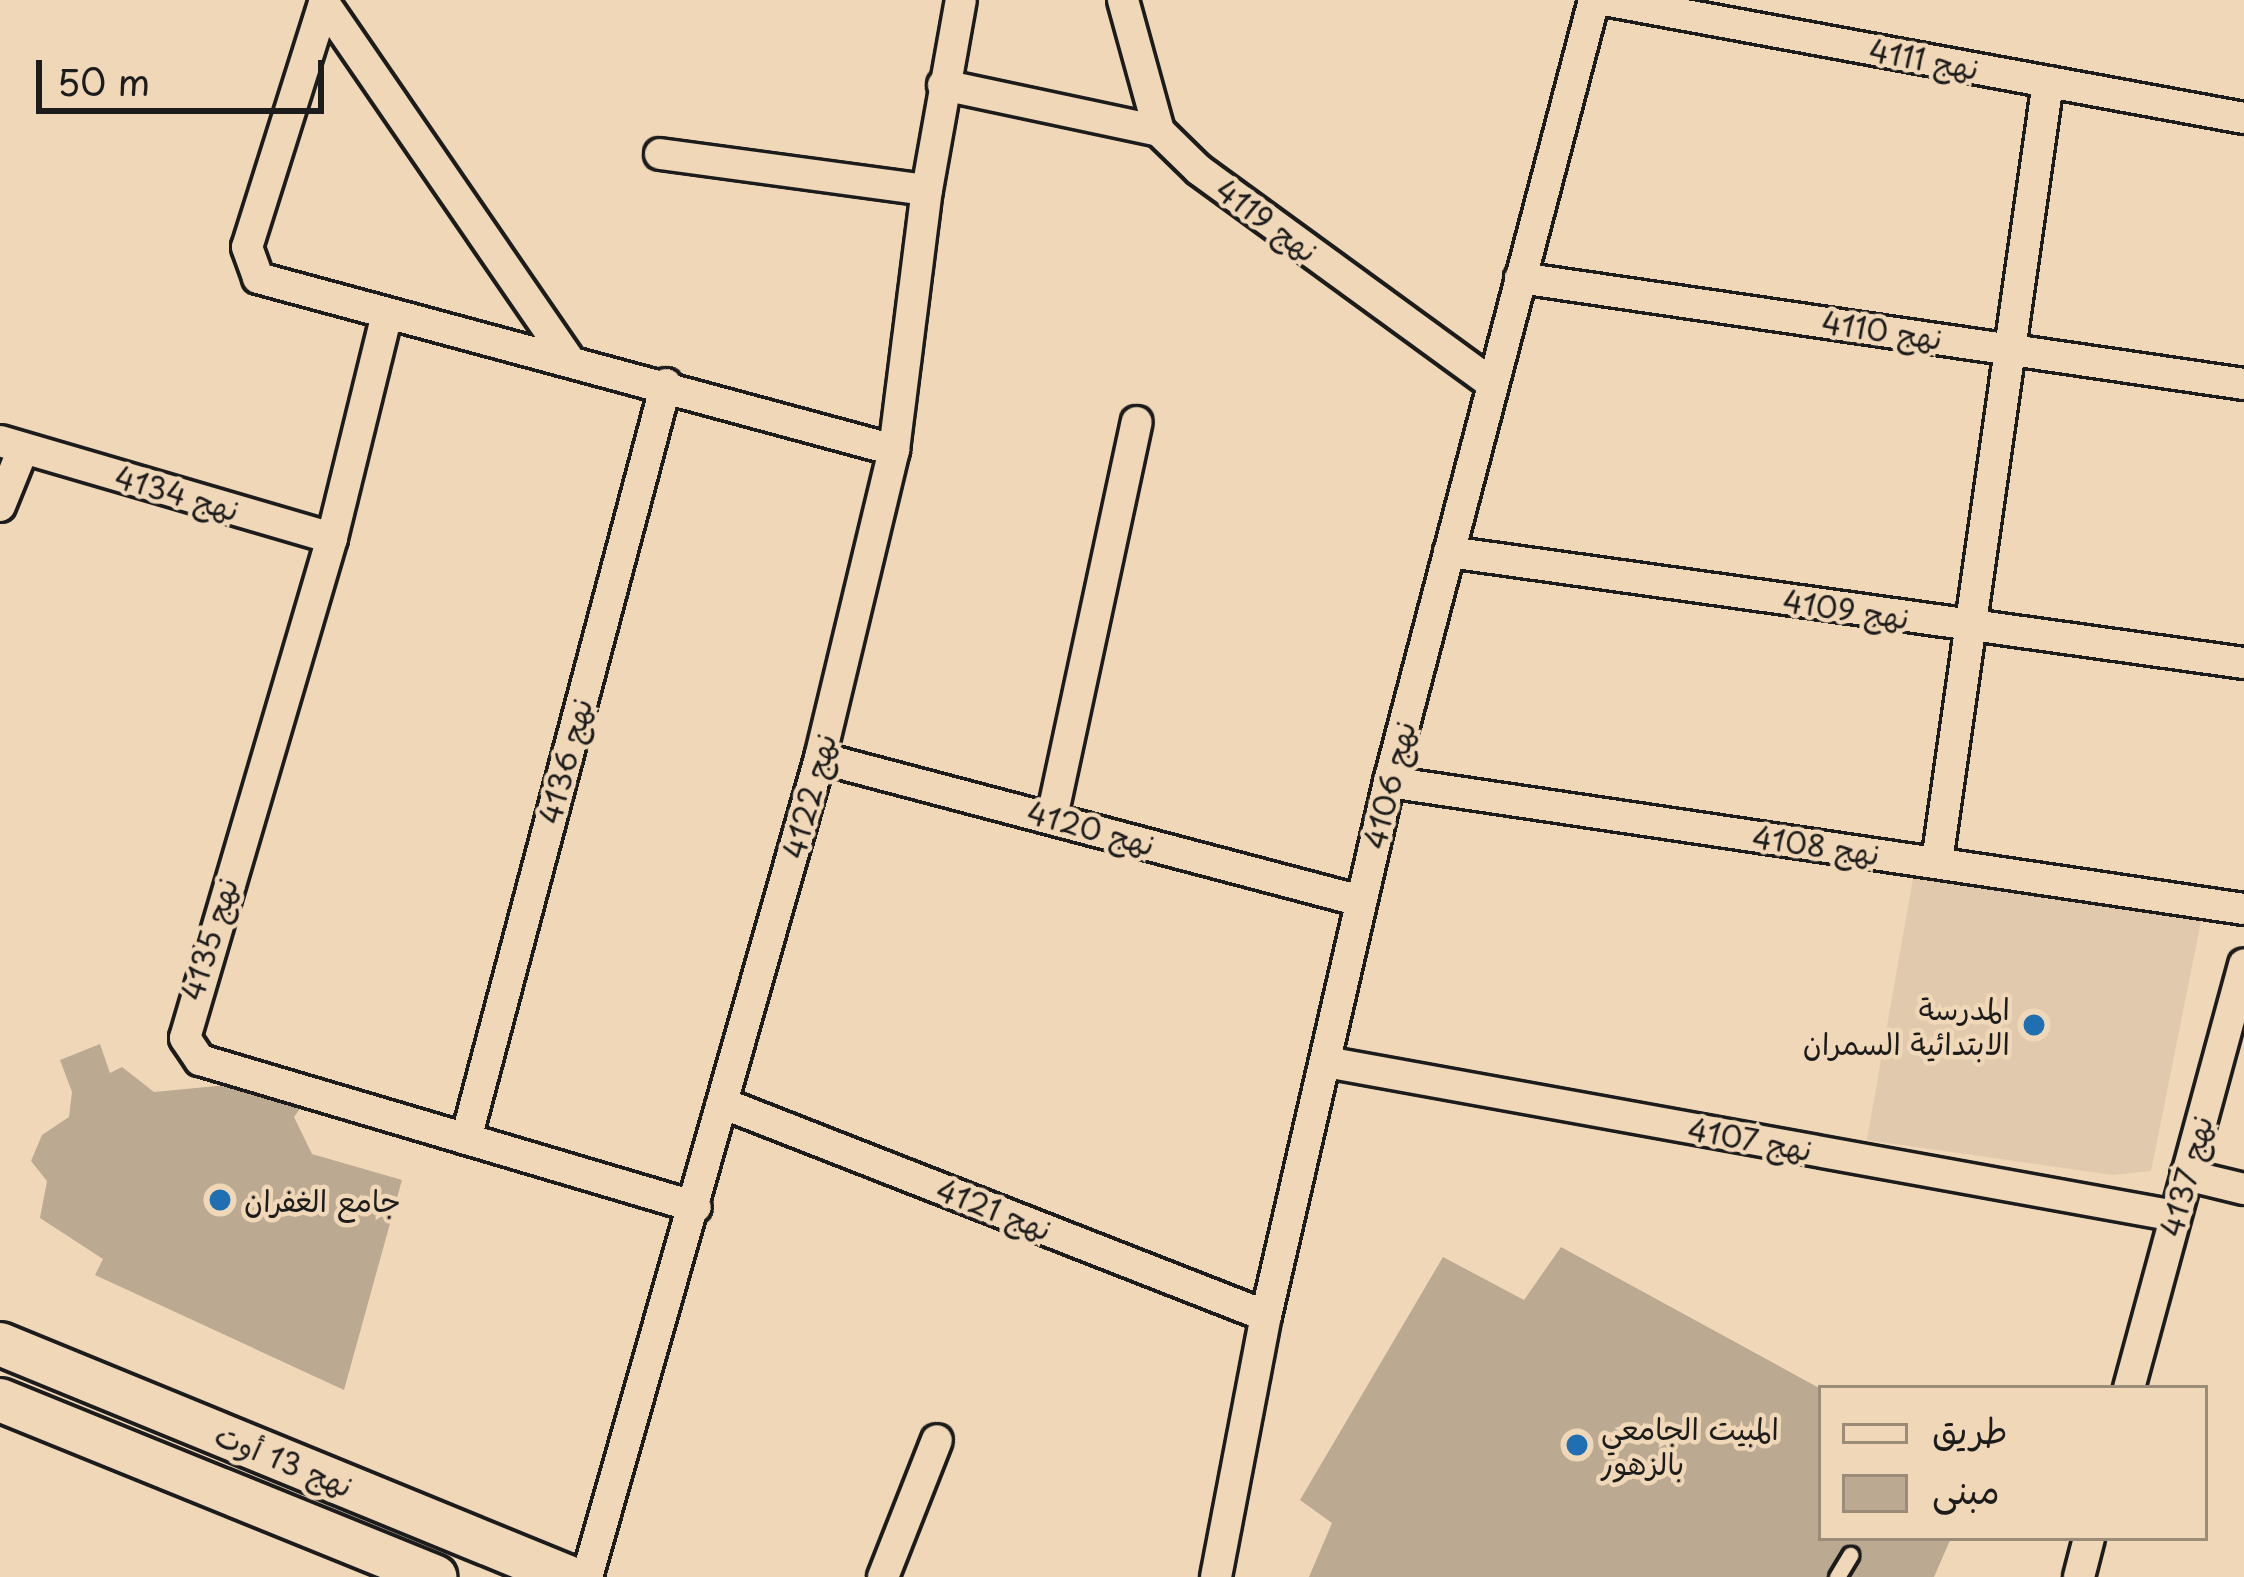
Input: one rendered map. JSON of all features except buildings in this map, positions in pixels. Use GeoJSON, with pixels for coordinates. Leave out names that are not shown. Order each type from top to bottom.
{"type":"FeatureCollection","features":[{"type":"Feature","properties":{"kind":"main road","name":"نهج 13 أوت"},"geometry":{"type":"LineString","coordinates":[[0,1344],[568,1577]]}},
{"type":"Feature","properties":{"kind":"main road","name":"نهج 13 أوت"},"geometry":{"type":"LineString","coordinates":[[0,1400],[435,1577]]}},
{"type":"Feature","properties":{"kind":"street","name":"نهج 4122"},"geometry":{"type":"LineString","coordinates":[[587,1577],[820,758],[894,450],[926,190],[961,0]]}},
{"type":"Feature","properties":{"kind":"street"},"geometry":{"type":"LineString","coordinates":[[944,85],[1159,131],[1124,0]]}},
{"type":"Feature","properties":{"kind":"street","name":"نهج 4106"},"geometry":{"type":"LineString","coordinates":[[1216,1577],[1266,1316],[1388,782],[1594,0]]}},
{"type":"Feature","properties":{"kind":"street","name":"نهج 4111"},"geometry":{"type":"LineString","coordinates":[[1604,0],[2244,118]]}},
{"type":"Feature","properties":{"kind":"street"},"geometry":{"type":"LineString","coordinates":[[324,2],[248,247],[249,264],[258,278],[386,318],[666,384],[894,450]]}},
{"type":"Feature","properties":{"kind":"street"},"geometry":{"type":"LineString","coordinates":[[324,2],[569,359]]}},
{"type":"Feature","properties":{"kind":"street"},"geometry":{"type":"LineString","coordinates":[[1937,862],[2048,82]]}},
{"type":"Feature","properties":{"kind":"street","name":"نهج 4119"},"geometry":{"type":"LineString","coordinates":[[1159,131],[1199,170],[1490,382]]}},
{"type":"Feature","properties":{"kind":"street"},"geometry":{"type":"LineString","coordinates":[[660,154],[926,190]]}},
{"type":"Feature","properties":{"kind":"street","name":"نهج 4110"},"geometry":{"type":"LineString","coordinates":[[1520,278],[2244,383]]}},
{"type":"Feature","properties":{"kind":"street","name":"نهج 4135"},"geometry":{"type":"LineString","coordinates":[[386,318],[332,538],[185,1038],[200,1060],[696,1207]]}},
{"type":"Feature","properties":{"kind":"street","name":"نهج 4136"},"geometry":{"type":"LineString","coordinates":[[466,1138],[666,384]]}},
{"type":"Feature","properties":{"kind":"street"},"geometry":{"type":"LineString","coordinates":[[1052,817],[1137,422]]}},
{"type":"Feature","properties":{"kind":"street","name":"نهج 4134"},"geometry":{"type":"LineString","coordinates":[[0,506],[11,445],[332,538]]}},
{"type":"Feature","properties":{"kind":"street","name":"نهج 4109"},"geometry":{"type":"LineString","coordinates":[[1449,552],[2244,663]]}},
{"type":"Feature","properties":{"kind":"street","name":"نهج 4120"},"geometry":{"type":"LineString","coordinates":[[820,758],[1361,901]]}},
{"type":"Feature","properties":{"kind":"street","name":"نهج 4108"},"geometry":{"type":"LineString","coordinates":[[1388,782],[2244,909]]}},
{"type":"Feature","properties":{"kind":"street","name":"نهج 4137"},"geometry":{"type":"LineString","coordinates":[[2130,1385],[2244,964]]}},
{"type":"Feature","properties":{"kind":"street","name":"نهج 4107"},"geometry":{"type":"LineString","coordinates":[[1326,1062],[2175,1216]]}},
{"type":"Feature","properties":{"kind":"street","name":"نهج 4121"},"geometry":{"type":"LineString","coordinates":[[722,1103],[1266,1316]]}},
{"type":"Feature","properties":{"kind":"street"},"geometry":{"type":"LineString","coordinates":[[2186,1174],[2244,1189]]}},
{"type":"Feature","properties":{"kind":"street"},"geometry":{"type":"LineString","coordinates":[[883,1577],[937,1440]]}},
{"type":"Feature","properties":{"kind":"street"},"geometry":{"type":"LineString","coordinates":[[2078,1577],[2088,1541]]}},
{"type":"Feature","properties":{"kind":"lane"},"geometry":{"type":"LineString","coordinates":[[1837,1577],[1850,1555]]}},
{"type":"Feature","properties":{"kind":"shaded area","name":"المدرسة الابتدائية السمران"},"geometry":{"type":"Polygon","coordinates":[[[1915,867],[2203,911],[2151,1171],[2113,1175],[1867,1140],[1915,867]]]}},
{"type":"Feature","properties":{"kind":"place","name":"المدرسة الابتدائية السمران"},"geometry":{"type":"Point","coordinates":[2034,1025]}},
{"type":"Feature","properties":{"kind":"place","name":"جامع الغفران"},"geometry":{"type":"Point","coordinates":[220,1200]}},
{"type":"Feature","properties":{"kind":"place","name":"المبيت الجامعي بالزهور"},"geometry":{"type":"Point","coordinates":[1577,1445]}}]}
